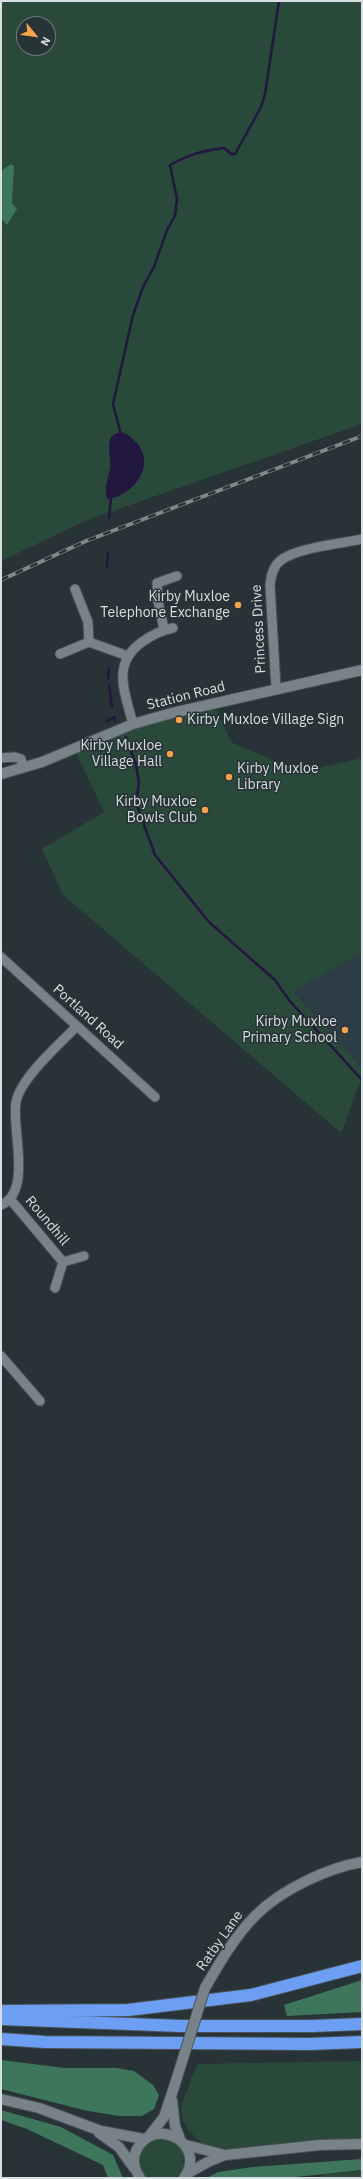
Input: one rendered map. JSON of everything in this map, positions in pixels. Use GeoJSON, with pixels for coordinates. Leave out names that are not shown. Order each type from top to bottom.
{"type":"FeatureCollection","features":[{"type":"Feature","properties":{"kind":"highway"},"geometry":{"type":"LineString","coordinates":[[1,2010],[135,2009],[251,1995],[362,1966]]}},
{"type":"Feature","properties":{"kind":"highway"},"geometry":{"type":"LineString","coordinates":[[1,2019],[181,2026],[313,2026],[362,2024]]}},
{"type":"Feature","properties":{"kind":"highway"},"geometry":{"type":"LineString","coordinates":[[1,2039],[46,2042],[309,2044],[362,2042]]}},
{"type":"Feature","properties":{"kind":"highway"},"geometry":{"type":"LineString","coordinates":[[309,2044],[362,2049]]}},
{"type":"Feature","properties":{"kind":"street","name":"Princess Drive"},"geometry":{"type":"LineString","coordinates":[[276,688],[270,585],[273,571],[277,564],[293,554],[362,540]]}},
{"type":"Feature","properties":{"kind":"street"},"geometry":{"type":"LineString","coordinates":[[133,724],[122,686],[123,669],[128,656],[137,646],[168,628],[158,601],[157,583],[177,576]]}},
{"type":"Feature","properties":{"kind":"street"},"geometry":{"type":"LineString","coordinates":[[75,590],[88,622],[89,642]]}},
{"type":"Feature","properties":{"kind":"street"},"geometry":{"type":"LineString","coordinates":[[60,654],[89,642],[128,656]]}},
{"type":"Feature","properties":{"kind":"street","name":"Station Road"},"geometry":{"type":"LineString","coordinates":[[1,774],[42,762],[133,724],[276,688],[362,670]]}},
{"type":"Feature","properties":{"kind":"street"},"geometry":{"type":"LineString","coordinates":[[1,758],[15,757],[21,759],[23,768]]}},
{"type":"Feature","properties":{"kind":"street","name":"Portland Road"},"geometry":{"type":"LineString","coordinates":[[1,957],[155,1097]]}},
{"type":"Feature","properties":{"kind":"street"},"geometry":{"type":"LineString","coordinates":[[1,1205],[10,1199],[20,1175],[16,1101],[31,1072],[77,1026]]}},
{"type":"Feature","properties":{"kind":"street","name":"Roundhill"},"geometry":{"type":"LineString","coordinates":[[10,1199],[63,1262]]}},
{"type":"Feature","properties":{"kind":"street","name":"Roundhill"},"geometry":{"type":"LineString","coordinates":[[63,1262],[84,1256]]}},
{"type":"Feature","properties":{"kind":"street","name":"Roundhill"},"geometry":{"type":"LineString","coordinates":[[54,1288],[63,1262]]}},
{"type":"Feature","properties":{"kind":"street"},"geometry":{"type":"LineString","coordinates":[[1,1356],[40,1401]]}},
{"type":"Feature","properties":{"kind":"street","name":"Ratby Lane"},"geometry":{"type":"LineString","coordinates":[[137,2174],[135,2152],[164,2117],[172,2099],[175,2084],[205,1988],[224,1955],[256,1914],[282,1894],[325,1873],[348,1864],[362,1862]]}},
{"type":"Feature","properties":{"kind":"street"},"geometry":{"type":"LineString","coordinates":[[1,2099],[39,2108],[88,2127],[147,2137],[161,2133],[183,2142],[225,2155]]}},
{"type":"Feature","properties":{"kind":"street","name":"Ratby Lane"},"geometry":{"type":"LineString","coordinates":[[172,2099],[175,2126],[190,2159],[186,2176]]}},
{"type":"Feature","properties":{"kind":"street"},"geometry":{"type":"LineString","coordinates":[[88,2127],[119,2147],[137,2174]]}},
{"type":"Feature","properties":{"kind":"street"},"geometry":{"type":"LineString","coordinates":[[186,2176],[208,2162],[225,2155],[320,2145],[362,2144]]}},
{"type":"Feature","properties":{"kind":"shaded area"},"geometry":{"type":"Polygon","coordinates":[[[120,432],[131,437],[142,451],[144,460],[143,469],[140,478],[134,486],[117,497],[107,499],[106,487],[110,468],[109,442],[114,434],[120,432]]]}},
{"type":"Feature","properties":{"kind":"shaded area","name":"Kirby Muxloe Primary School"},"geometry":{"type":"Polygon","coordinates":[[[362,954],[362,1068],[293,991],[362,954]]]}},
{"type":"Feature","properties":{"kind":"green space"},"geometry":{"type":"Polygon","coordinates":[[[1,1],[362,1],[362,424],[87,520],[1,561],[1,1]]]}},
{"type":"Feature","properties":{"kind":"green space"},"geometry":{"type":"Polygon","coordinates":[[[11,164],[14,166],[12,203],[17,209],[7,225],[1,218],[1,171],[11,164]]]}},
{"type":"Feature","properties":{"kind":"green space"},"geometry":{"type":"Polygon","coordinates":[[[214,704],[231,742],[301,772],[362,758],[362,954],[293,991],[362,1068],[362,1077],[341,1133],[63,895],[42,849],[104,812],[76,753],[134,730],[214,704]]]}},
{"type":"Feature","properties":{"kind":"green space"},"geometry":{"type":"Polygon","coordinates":[[[362,1980],[362,2012],[287,2016],[284,2005],[362,1980]]]}},
{"type":"Feature","properties":{"kind":"green space"},"geometry":{"type":"Polygon","coordinates":[[[1,2060],[65,2068],[117,2068],[134,2071],[153,2085],[159,2095],[154,2109],[142,2116],[119,2116],[88,2111],[1,2089],[1,2060]]]}},
{"type":"Feature","properties":{"kind":"green space"},"geometry":{"type":"Polygon","coordinates":[[[362,2061],[362,2141],[225,2149],[206,2147],[188,2130],[182,2118],[181,2107],[197,2064],[362,2061]]]}},
{"type":"Feature","properties":{"kind":"green space"},"geometry":{"type":"Polygon","coordinates":[[[1,2110],[61,2127],[113,2155],[123,2178],[108,2178],[103,2165],[27,2129],[1,2120],[1,2110]]]}},
{"type":"Feature","properties":{"kind":"green space"},"geometry":{"type":"Polygon","coordinates":[[[161,2138],[171,2140],[183,2151],[184,2167],[176,2178],[147,2178],[142,2172],[139,2160],[141,2154],[144,2149],[154,2140],[161,2138]]]}},
{"type":"Feature","properties":{"kind":"green space"},"geometry":{"type":"Polygon","coordinates":[[[362,2159],[362,2170],[286,2178],[206,2178],[218,2172],[253,2167],[362,2159]]]}},
{"type":"Feature","properties":{"kind":"green space"},"geometry":{"type":"Polygon","coordinates":[[[362,2171],[362,2178],[316,2178],[327,2174],[362,2171]]]}},
{"type":"Feature","properties":{"kind":"waterway"},"geometry":{"type":"LineString","coordinates":[[121,435],[113,404],[133,315],[143,287],[154,267],[167,230],[175,216],[177,199],[170,165],[183,158],[209,150],[224,148],[231,154],[235,154],[261,107],[265,94],[279,1]]}},
{"type":"Feature","properties":{"kind":"waterway"},"geometry":{"type":"LineString","coordinates":[[109,518],[111,497]]}},
{"type":"Feature","properties":{"kind":"waterway"},"geometry":{"type":"LineString","coordinates":[[107,567],[108,553]]}},
{"type":"Feature","properties":{"kind":"waterway"},"geometry":{"type":"LineString","coordinates":[[108,678],[109,668]]}},
{"type":"Feature","properties":{"kind":"waterway"},"geometry":{"type":"LineString","coordinates":[[109,685],[112,707]]}},
{"type":"Feature","properties":{"kind":"waterway"},"geometry":{"type":"LineString","coordinates":[[107,721],[114,717],[115,721]]}},
{"type":"Feature","properties":{"kind":"waterway"},"geometry":{"type":"LineString","coordinates":[[126,737],[136,765],[139,783],[136,803],[155,855],[209,922],[275,980],[289,1000],[362,1080]]}},
{"type":"Feature","properties":{"kind":"waterway"},"geometry":{"type":"LineString","coordinates":[[1,763],[9,762]]}},
{"type":"Feature","properties":{"kind":"railway"},"geometry":{"type":"LineString","coordinates":[[1,580],[86,541],[362,436]]}},
{"type":"Feature","properties":{"kind":"place","name":"Kirby Muxloe Telephone Exchange"},"geometry":{"type":"Point","coordinates":[238,605]}},
{"type":"Feature","properties":{"kind":"place","name":"Kirby Muxloe Village Sign"},"geometry":{"type":"Point","coordinates":[179,720]}},
{"type":"Feature","properties":{"kind":"place","name":"Kirby Muxloe Village Hall"},"geometry":{"type":"Point","coordinates":[170,754]}},
{"type":"Feature","properties":{"kind":"place","name":"Kirby Muxloe Library"},"geometry":{"type":"Point","coordinates":[229,777]}},
{"type":"Feature","properties":{"kind":"place","name":"Kirby Muxloe Bowls Club"},"geometry":{"type":"Point","coordinates":[205,810]}},
{"type":"Feature","properties":{"kind":"place","name":"Kirby Muxloe Primary School"},"geometry":{"type":"Point","coordinates":[345,1030]}}]}
